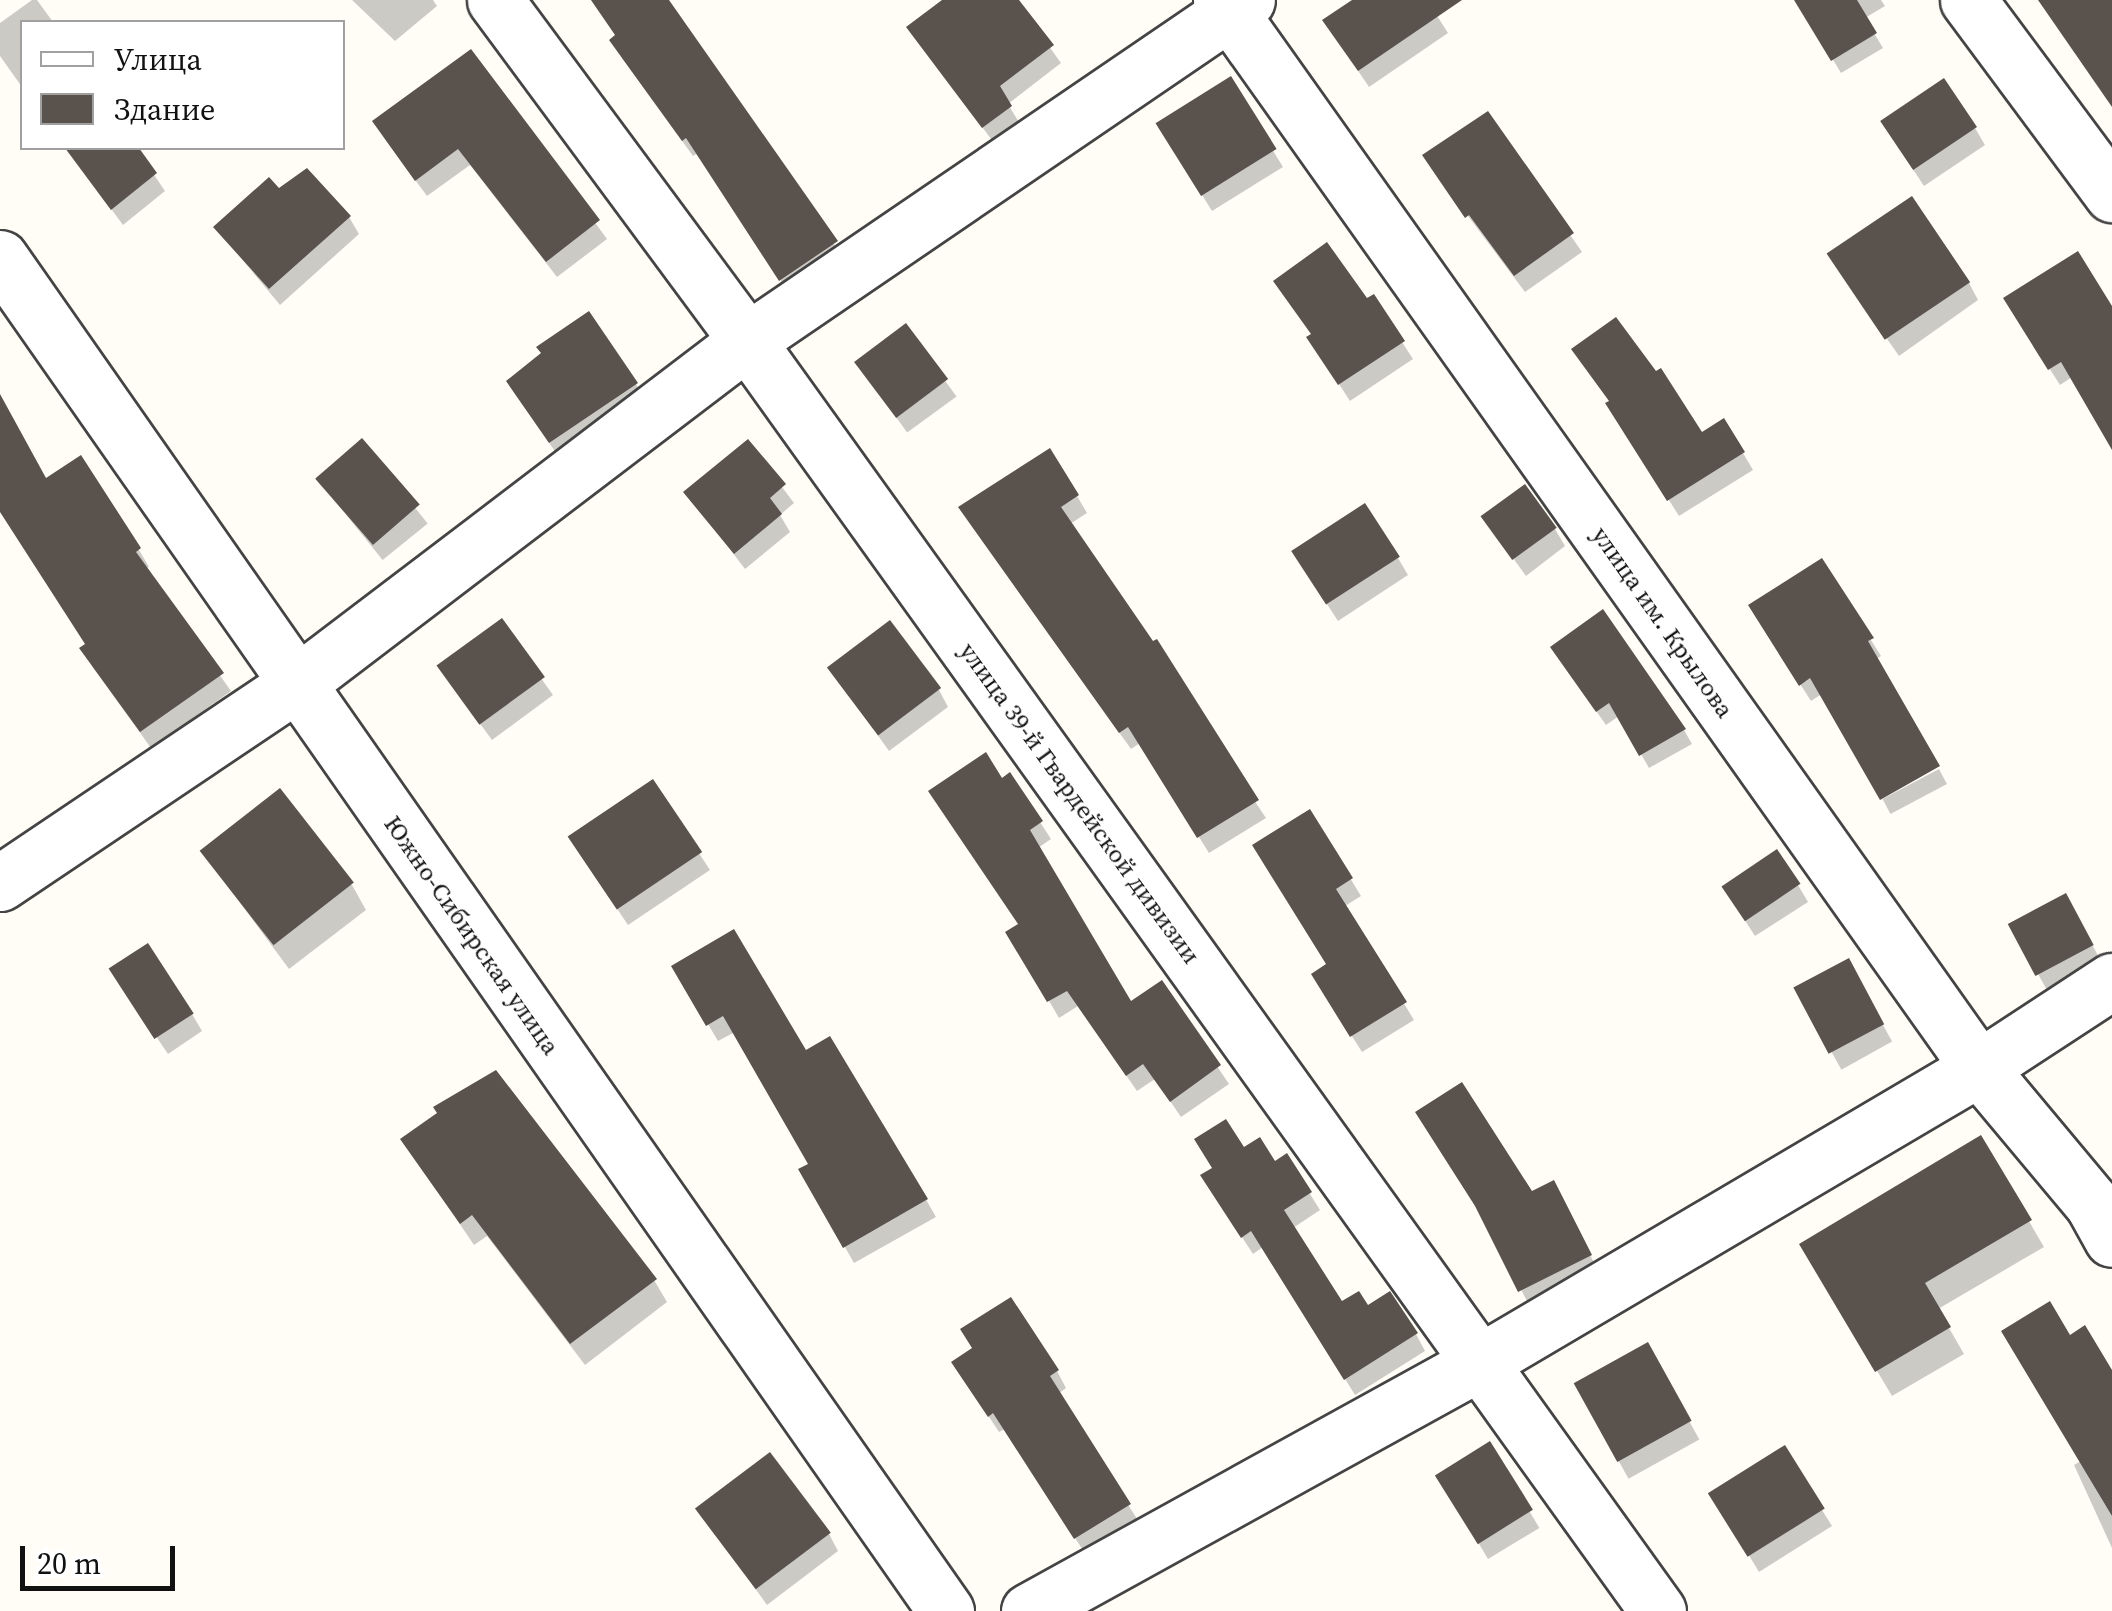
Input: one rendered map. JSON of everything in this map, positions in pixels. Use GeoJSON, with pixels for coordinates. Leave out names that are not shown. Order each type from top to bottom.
{"type":"FeatureCollection","features":[{"type":"Feature","properties":{"kind":"street","name":"улица 39-й Гвардейской дивизии"},"geometry":{"type":"LineString","coordinates":[[495,0],[747,341],[1658,1611]]}},
{"type":"Feature","properties":{"kind":"street"},"geometry":{"type":"LineString","coordinates":[[1968,0],[2112,194]]}},
{"type":"Feature","properties":{"kind":"street"},"geometry":{"type":"LineString","coordinates":[[0,883],[296,685],[747,341],[1232,4]]}},
{"type":"Feature","properties":{"kind":"street","name":"улица им. Крылова"},"geometry":{"type":"LineString","coordinates":[[1232,4],[1979,1068],[2092,1203],[2112,1239]]}},
{"type":"Feature","properties":{"kind":"street","name":"Южно-Сибирская улица"},"geometry":{"type":"LineString","coordinates":[[0,258],[946,1611]]}},
{"type":"Feature","properties":{"kind":"street"},"geometry":{"type":"LineString","coordinates":[[1028,1611],[1482,1361],[1979,1068],[2112,981]]}},
{"type":"Feature","properties":{"kind":"building"},"geometry":{"type":"Polygon","coordinates":[[[591,0],[669,0],[838,241],[779,281],[686,138],[682,141],[609,40],[615,35],[591,0]]]}},
{"type":"Feature","properties":{"kind":"building"},"geometry":{"type":"Polygon","coordinates":[[[942,0],[1019,0],[1054,45],[1000,86],[1012,106],[982,128],[906,27],[942,0]]]}},
{"type":"Feature","properties":{"kind":"building"},"geometry":{"type":"Polygon","coordinates":[[[1352,0],[1462,0],[1358,71],[1322,20],[1352,0]]]}},
{"type":"Feature","properties":{"kind":"building"},"geometry":{"type":"Polygon","coordinates":[[[1794,0],[1857,0],[1877,33],[1831,61],[1794,0]]]}},
{"type":"Feature","properties":{"kind":"building"},"geometry":{"type":"Polygon","coordinates":[[[2038,0],[2112,0],[2112,107],[2038,0]]]}},
{"type":"Feature","properties":{"kind":"building"},"geometry":{"type":"Polygon","coordinates":[[[471,49],[600,220],[546,262],[458,149],[415,181],[372,121],[471,49]]]}},
{"type":"Feature","properties":{"kind":"building"},"geometry":{"type":"Polygon","coordinates":[[[1231,76],[1277,149],[1201,196],[1156,123],[1231,76]]]}},
{"type":"Feature","properties":{"kind":"building"},"geometry":{"type":"Polygon","coordinates":[[[1944,78],[1977,127],[1913,170],[1880,121],[1944,78]]]}},
{"type":"Feature","properties":{"kind":"building"},"geometry":{"type":"Polygon","coordinates":[[[1488,111],[1574,233],[1514,276],[1469,215],[1465,218],[1422,155],[1488,111]]]}},
{"type":"Feature","properties":{"kind":"building"},"geometry":{"type":"Polygon","coordinates":[[[66,150],[140,150],[157,173],[111,210],[66,150]]]}},
{"type":"Feature","properties":{"kind":"building"},"geometry":{"type":"Polygon","coordinates":[[[307,168],[351,216],[269,289],[213,227],[269,177],[279,188],[307,168]]]}},
{"type":"Feature","properties":{"kind":"building"},"geometry":{"type":"Polygon","coordinates":[[[1912,196],[1970,282],[1885,340],[1827,254],[1912,196]]]}},
{"type":"Feature","properties":{"kind":"building"},"geometry":{"type":"Polygon","coordinates":[[[1327,242],[1367,298],[1374,294],[1405,341],[1338,385],[1306,337],[1311,334],[1273,281],[1327,242]]]}},
{"type":"Feature","properties":{"kind":"building"},"geometry":{"type":"Polygon","coordinates":[[[2078,251],[2112,306],[2112,450],[2061,362],[2048,370],[2003,298],[2078,251]]]}},
{"type":"Feature","properties":{"kind":"building"},"geometry":{"type":"Polygon","coordinates":[[[589,311],[638,383],[549,443],[506,381],[541,353],[536,347],[589,311]]]}},
{"type":"Feature","properties":{"kind":"building"},"geometry":{"type":"Polygon","coordinates":[[[1616,317],[1656,371],[1661,368],[1702,432],[1724,418],[1745,452],[1667,501],[1605,403],[1609,401],[1571,349],[1616,317]]]}},
{"type":"Feature","properties":{"kind":"building"},"geometry":{"type":"Polygon","coordinates":[[[906,323],[948,379],[896,418],[854,362],[906,323]]]}},
{"type":"Feature","properties":{"kind":"building"},"geometry":{"type":"Polygon","coordinates":[[[0,394],[46,478],[81,455],[141,548],[136,552],[224,673],[140,732],[79,648],[85,644],[0,512],[0,394]]]}},
{"type":"Feature","properties":{"kind":"building"},"geometry":{"type":"Polygon","coordinates":[[[362,438],[420,504],[373,545],[315,479],[362,438]]]}},
{"type":"Feature","properties":{"kind":"building"},"geometry":{"type":"Polygon","coordinates":[[[748,439],[786,484],[770,498],[782,514],[734,554],[683,492],[748,439]]]}},
{"type":"Feature","properties":{"kind":"building"},"geometry":{"type":"Polygon","coordinates":[[[1050,448],[1079,495],[1061,507],[1153,641],[1157,639],[1259,800],[1197,838],[1128,727],[1119,733],[958,507],[1050,448]]]}},
{"type":"Feature","properties":{"kind":"building"},"geometry":{"type":"Polygon","coordinates":[[[1525,484],[1557,528],[1512,560],[1481,516],[1525,484]]]}},
{"type":"Feature","properties":{"kind":"building"},"geometry":{"type":"Polygon","coordinates":[[[1365,503],[1400,557],[1326,605],[1291,551],[1365,503]]]}},
{"type":"Feature","properties":{"kind":"building"},"geometry":{"type":"Polygon","coordinates":[[[1822,558],[1874,638],[1868,641],[1940,766],[1880,800],[1810,678],[1799,686],[1748,605],[1822,558]]]}},
{"type":"Feature","properties":{"kind":"building"},"geometry":{"type":"Polygon","coordinates":[[[1603,609],[1686,729],[1639,756],[1609,703],[1596,712],[1550,647],[1603,609]]]}},
{"type":"Feature","properties":{"kind":"building"},"geometry":{"type":"Polygon","coordinates":[[[502,618],[545,677],[479,725],[436,666],[502,618]]]}},
{"type":"Feature","properties":{"kind":"building"},"geometry":{"type":"Polygon","coordinates":[[[890,620],[941,688],[878,735],[827,668],[890,620]]]}},
{"type":"Feature","properties":{"kind":"building"},"geometry":{"type":"Polygon","coordinates":[[[986,752],[1002,778],[1010,772],[1043,821],[1030,830],[1131,1001],[1162,980],[1221,1065],[1170,1102],[1143,1064],[1126,1076],[1067,991],[1047,1002],[1005,932],[1018,924],[928,791],[986,752]]]}},
{"type":"Feature","properties":{"kind":"building"},"geometry":{"type":"Polygon","coordinates":[[[653,779],[702,852],[617,910],[568,837],[653,779]]]}},
{"type":"Feature","properties":{"kind":"building"},"geometry":{"type":"Polygon","coordinates":[[[280,788],[354,883],[274,945],[200,851],[280,788]]]}},
{"type":"Feature","properties":{"kind":"building"},"geometry":{"type":"Polygon","coordinates":[[[1310,809],[1353,878],[1336,889],[1407,1002],[1350,1037],[1311,974],[1326,964],[1252,845],[1310,809]]]}},
{"type":"Feature","properties":{"kind":"building"},"geometry":{"type":"Polygon","coordinates":[[[1777,849],[1800,884],[1745,921],[1721,886],[1777,849]]]}},
{"type":"Feature","properties":{"kind":"building"},"geometry":{"type":"Polygon","coordinates":[[[2066,893],[2094,945],[2035,976],[2008,924],[2066,893]]]}},
{"type":"Feature","properties":{"kind":"building"},"geometry":{"type":"Polygon","coordinates":[[[734,929],[806,1050],[830,1036],[928,1199],[843,1248],[798,1169],[808,1164],[723,1016],[706,1026],[671,966],[734,929]]]}},
{"type":"Feature","properties":{"kind":"building"},"geometry":{"type":"Polygon","coordinates":[[[148,943],[194,1013],[154,1039],[109,969],[148,943]]]}},
{"type":"Feature","properties":{"kind":"building"},"geometry":{"type":"Polygon","coordinates":[[[1849,958],[1884,1024],[1829,1054],[1793,988],[1849,958]]]}},
{"type":"Feature","properties":{"kind":"building"},"geometry":{"type":"Polygon","coordinates":[[[496,1070],[657,1279],[570,1344],[472,1215],[460,1224],[400,1139],[437,1113],[433,1107],[496,1070]]]}},
{"type":"Feature","properties":{"kind":"building"},"geometry":{"type":"Polygon","coordinates":[[[1462,1082],[1532,1191],[1554,1180],[1592,1255],[1518,1292],[1475,1206],[1415,1112],[1462,1082]]]}},
{"type":"Feature","properties":{"kind":"building"},"geometry":{"type":"Polygon","coordinates":[[[1226,1119],[1244,1147],[1260,1137],[1275,1161],[1287,1153],[1312,1192],[1284,1210],[1342,1301],[1359,1291],[1368,1305],[1390,1291],[1418,1333],[1344,1380],[1251,1231],[1241,1238],[1200,1175],[1212,1168],[1194,1139],[1226,1119]]]}},
{"type":"Feature","properties":{"kind":"building"},"geometry":{"type":"Polygon","coordinates":[[[1981,1135],[2032,1220],[1925,1283],[1951,1327],[1875,1372],[1799,1244],[1981,1135]]]}},
{"type":"Feature","properties":{"kind":"building"},"geometry":{"type":"Polygon","coordinates":[[[1011,1297],[1059,1370],[1050,1376],[1131,1504],[1074,1539],[993,1413],[988,1417],[951,1362],[972,1348],[960,1329],[1011,1297]]]}},
{"type":"Feature","properties":{"kind":"building"},"geometry":{"type":"Polygon","coordinates":[[[2050,1301],[2070,1335],[2085,1325],[2112,1370],[2112,1516],[2001,1331],[2050,1301]]]}},
{"type":"Feature","properties":{"kind":"building"},"geometry":{"type":"Polygon","coordinates":[[[1648,1342],[1692,1421],[1617,1462],[1574,1383],[1648,1342]]]}},
{"type":"Feature","properties":{"kind":"building"},"geometry":{"type":"Polygon","coordinates":[[[1490,1441],[1533,1510],[1478,1544],[1435,1475],[1490,1441]]]}},
{"type":"Feature","properties":{"kind":"building"},"geometry":{"type":"Polygon","coordinates":[[[1785,1445],[1825,1509],[1748,1557],[1708,1493],[1785,1445]]]}},
{"type":"Feature","properties":{"kind":"building"},"geometry":{"type":"Polygon","coordinates":[[[770,1452],[831,1533],[756,1589],[695,1509],[770,1452]]]}}]}
